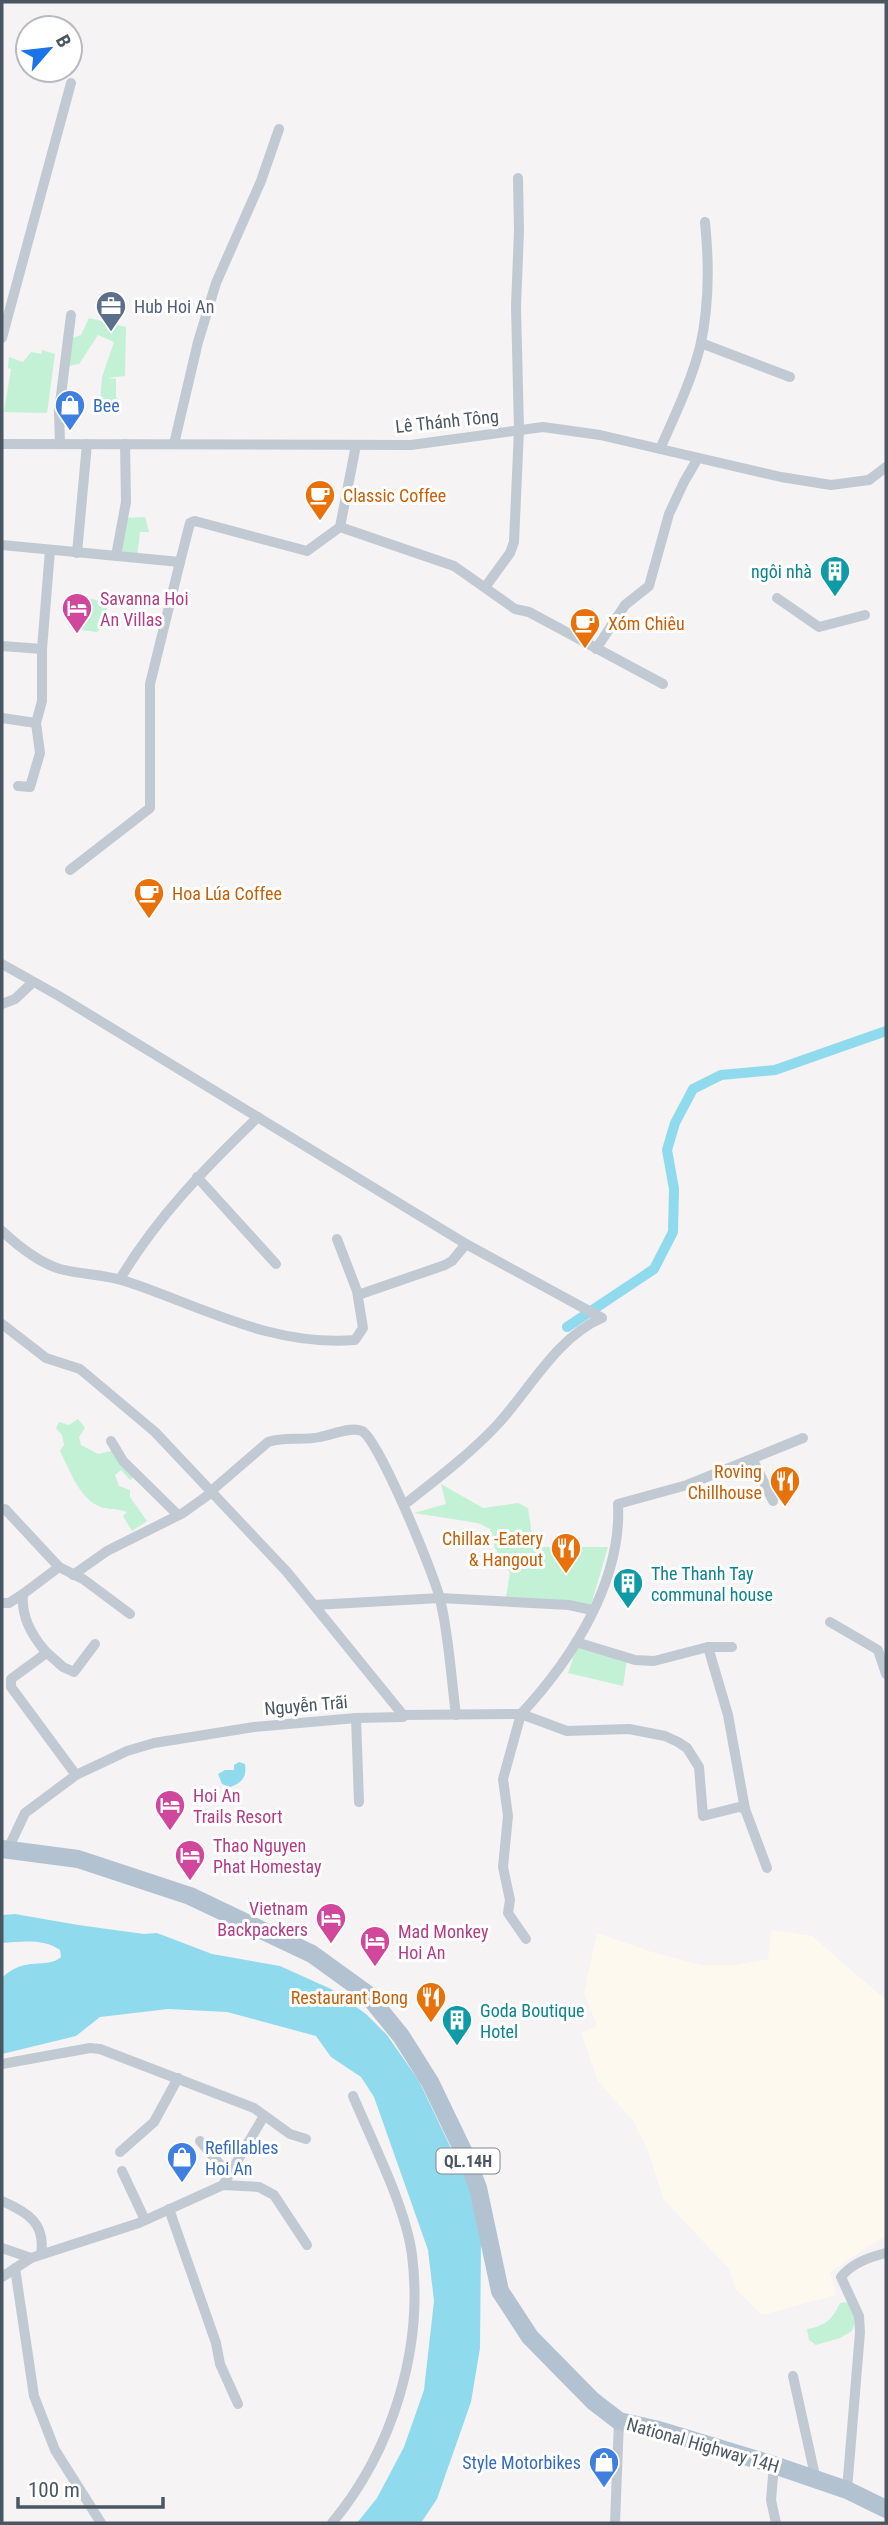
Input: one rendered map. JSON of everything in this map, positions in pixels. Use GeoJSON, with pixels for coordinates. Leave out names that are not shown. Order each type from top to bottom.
{"type":"FeatureCollection","features":[{"type":"Feature","properties":{"kind":"main road","name":"National Highway 14H"},"geometry":{"type":"LineString","coordinates":[[5,1849],[78,1859],[190,1896],[312,1954],[366,1993],[401,2036],[430,2082],[467,2159],[478,2188],[500,2291],[530,2337],[593,2401],[619,2421],[659,2430],[774,2465],[847,2490],[886,2510]]}},
{"type":"Feature","properties":{"kind":"street"},"geometry":{"type":"LineString","coordinates":[[2,338],[71,84]]}},
{"type":"Feature","properties":{"kind":"street"},"geometry":{"type":"LineString","coordinates":[[174,444],[198,342],[216,283],[261,181],[279,129]]}},
{"type":"Feature","properties":{"kind":"street"},"geometry":{"type":"LineString","coordinates":[[485,586],[510,553],[514,542],[519,430],[516,306],[518,178]]}},
{"type":"Feature","properties":{"kind":"street"},"geometry":{"type":"LineString","coordinates":[[660,449],[687,388],[701,343],[709,263],[705,222]]}},
{"type":"Feature","properties":{"kind":"street"},"geometry":{"type":"LineString","coordinates":[[60,444],[59,411],[71,315]]}},
{"type":"Feature","properties":{"kind":"street"},"geometry":{"type":"LineString","coordinates":[[701,343],[790,377]]}},
{"type":"Feature","properties":{"kind":"street","name":"Lê Thánh Tông"},"geometry":{"type":"LineString","coordinates":[[2,444],[411,445],[543,427],[600,435],[781,477],[831,485],[869,480],[886,467]]}},
{"type":"Feature","properties":{"kind":"street"},"geometry":{"type":"LineString","coordinates":[[78,553],[87,444]]}},
{"type":"Feature","properties":{"kind":"street"},"geometry":{"type":"LineString","coordinates":[[117,556],[126,502],[125,444]]}},
{"type":"Feature","properties":{"kind":"street"},"geometry":{"type":"LineString","coordinates":[[71,870],[150,807],[150,684],[190,523],[195,522],[307,551],[340,527],[356,445]]}},
{"type":"Feature","properties":{"kind":"street"},"geometry":{"type":"LineString","coordinates":[[596,649],[625,605],[649,586],[669,514],[698,458]]}},
{"type":"Feature","properties":{"kind":"street"},"geometry":{"type":"LineString","coordinates":[[340,527],[454,566],[515,609],[529,612],[663,684]]}},
{"type":"Feature","properties":{"kind":"street"},"geometry":{"type":"LineString","coordinates":[[2,545],[180,562]]}},
{"type":"Feature","properties":{"kind":"street"},"geometry":{"type":"LineString","coordinates":[[18,786],[30,786],[40,753],[36,723],[42,701],[42,649],[50,550]]}},
{"type":"Feature","properties":{"kind":"street"},"geometry":{"type":"LineString","coordinates":[[776,598],[819,627],[865,615]]}},
{"type":"Feature","properties":{"kind":"street"},"geometry":{"type":"LineString","coordinates":[[2,646],[42,649]]}},
{"type":"Feature","properties":{"kind":"street"},"geometry":{"type":"LineString","coordinates":[[2,718],[36,723]]}},
{"type":"Feature","properties":{"kind":"street"},"geometry":{"type":"LineString","coordinates":[[2,964],[466,1244],[603,1318],[572,1338],[498,1423],[462,1458],[405,1504]]}},
{"type":"Feature","properties":{"kind":"street"},"geometry":{"type":"LineString","coordinates":[[2,1004],[15,999],[33,982]]}},
{"type":"Feature","properties":{"kind":"street"},"geometry":{"type":"LineString","coordinates":[[120,1279],[141,1244],[197,1177],[257,1117]]}},
{"type":"Feature","properties":{"kind":"street"},"geometry":{"type":"LineString","coordinates":[[197,1177],[276,1264]]}},
{"type":"Feature","properties":{"kind":"street"},"geometry":{"type":"LineString","coordinates":[[4,1237],[59,1268],[120,1279],[242,1325],[279,1336],[355,1340],[363,1328],[358,1295],[337,1239]]}},
{"type":"Feature","properties":{"kind":"street"},"geometry":{"type":"LineString","coordinates":[[358,1295],[446,1265],[453,1261],[466,1244]]}},
{"type":"Feature","properties":{"kind":"street"},"geometry":{"type":"LineString","coordinates":[[2,1324],[46,1358],[80,1369],[155,1432],[287,1572],[403,1714]]}},
{"type":"Feature","properties":{"kind":"street"},"geometry":{"type":"LineString","coordinates":[[73,1575],[107,1551],[183,1513],[268,1442],[276,1439],[303,1440],[354,1429],[366,1433],[405,1504],[405,1513],[425,1556],[440,1598],[456,1715]]}},
{"type":"Feature","properties":{"kind":"street"},"geometry":{"type":"LineString","coordinates":[[526,1939],[508,1913],[510,1900],[503,1867],[508,1816],[503,1779],[521,1714],[576,1642],[606,1579],[615,1551],[618,1504],[687,1485],[803,1438]]}},
{"type":"Feature","properties":{"kind":"street"},"geometry":{"type":"LineString","coordinates":[[111,1441],[124,1461],[177,1514]]}},
{"type":"Feature","properties":{"kind":"street"},"geometry":{"type":"LineString","coordinates":[[753,1460],[773,1501]]}},
{"type":"Feature","properties":{"kind":"street"},"geometry":{"type":"LineString","coordinates":[[5,1509],[59,1567],[83,1579],[130,1614]]}},
{"type":"Feature","properties":{"kind":"street"},"geometry":{"type":"LineString","coordinates":[[2,1603],[9,1603],[59,1567]]}},
{"type":"Feature","properties":{"kind":"street"},"geometry":{"type":"LineString","coordinates":[[23,1594],[22,1608],[25,1619],[45,1651],[63,1667],[74,1672],[95,1644]]}},
{"type":"Feature","properties":{"kind":"street"},"geometry":{"type":"LineString","coordinates":[[314,1605],[440,1598],[569,1605],[592,1610]]}},
{"type":"Feature","properties":{"kind":"street"},"geometry":{"type":"LineString","coordinates":[[830,1622],[878,1650],[886,1674]]}},
{"type":"Feature","properties":{"kind":"street"},"geometry":{"type":"LineString","coordinates":[[576,1642],[635,1660],[654,1661],[708,1647],[732,1647]]}},
{"type":"Feature","properties":{"kind":"street"},"geometry":{"type":"LineString","coordinates":[[708,1647],[728,1715],[745,1809],[767,1868]]}},
{"type":"Feature","properties":{"kind":"street"},"geometry":{"type":"LineString","coordinates":[[45,1651],[36,1663],[12,1679],[10,1687],[76,1775]]}},
{"type":"Feature","properties":{"kind":"street","name":"Nguyễn Trãi"},"geometry":{"type":"LineString","coordinates":[[5,1849],[25,1813],[76,1775],[127,1751],[154,1743],[254,1727],[356,1718],[403,1717],[403,1714],[521,1714]]}},
{"type":"Feature","properties":{"kind":"street"},"geometry":{"type":"LineString","coordinates":[[521,1714],[567,1731],[629,1729],[665,1736],[687,1748],[699,1767],[703,1816],[739,1807],[745,1809]]}},
{"type":"Feature","properties":{"kind":"street"},"geometry":{"type":"LineString","coordinates":[[356,1718],[359,1802]]}},
{"type":"Feature","properties":{"kind":"street"},"geometry":{"type":"LineString","coordinates":[[2,2064],[90,2048],[113,2053],[254,2108],[290,2134],[306,2139]]}},
{"type":"Feature","properties":{"kind":"street"},"geometry":{"type":"LineString","coordinates":[[120,2152],[154,2122],[177,2078]]}},
{"type":"Feature","properties":{"kind":"street"},"geometry":{"type":"LineString","coordinates":[[332,2523],[372,2466],[406,2379],[414,2295],[412,2254],[400,2210],[353,2096]]}},
{"type":"Feature","properties":{"kind":"street"},"geometry":{"type":"LineString","coordinates":[[2,2277],[36,2256],[145,2220],[226,2180],[264,2116]]}},
{"type":"Feature","properties":{"kind":"street"},"geometry":{"type":"LineString","coordinates":[[200,2141],[226,2180],[259,2187],[274,2195],[307,2245]]}},
{"type":"Feature","properties":{"kind":"street"},"geometry":{"type":"LineString","coordinates":[[122,2171],[145,2220]]}},
{"type":"Feature","properties":{"kind":"street"},"geometry":{"type":"LineString","coordinates":[[2,2201],[26,2212],[37,2224],[43,2242],[36,2256]]}},
{"type":"Feature","properties":{"kind":"street"},"geometry":{"type":"LineString","coordinates":[[169,2209],[216,2343],[220,2364],[238,2404]]}},
{"type":"Feature","properties":{"kind":"street"},"geometry":{"type":"LineString","coordinates":[[2,2248],[36,2256]]}},
{"type":"Feature","properties":{"kind":"street"},"geometry":{"type":"LineString","coordinates":[[847,2490],[860,2332],[859,2316],[841,2277],[855,2264],[871,2256],[886,2253]]}},
{"type":"Feature","properties":{"kind":"street"},"geometry":{"type":"LineString","coordinates":[[15,2269],[34,2396],[55,2450],[101,2523]]}},
{"type":"Feature","properties":{"kind":"street"},"geometry":{"type":"LineString","coordinates":[[793,2376],[816,2480]]}},
{"type":"Feature","properties":{"kind":"street"},"geometry":{"type":"LineString","coordinates":[[615,2523],[619,2421]]}},
{"type":"Feature","properties":{"kind":"street"},"geometry":{"type":"LineString","coordinates":[[774,2465],[771,2500],[775,2523]]}},
{"type":"Feature","properties":{"kind":"shaded area"},"geometry":{"type":"Polygon","coordinates":[[[771,1930],[812,1936],[886,2000],[886,2224],[884,2236],[830,2272],[836,2295],[762,2315],[736,2290],[729,2269],[663,2199],[649,2153],[634,2122],[598,2081],[581,2033],[597,2026],[584,1993],[597,1933],[701,1965],[735,1965],[768,1959],[771,1930]]]}},
{"type":"Feature","properties":{"kind":"green space"},"geometry":{"type":"Polygon","coordinates":[[[89,318],[126,327],[125,376],[107,378],[116,379],[116,397],[122,404],[100,405],[102,377],[114,342],[98,335],[79,364],[63,367],[72,338],[81,335],[89,318]]]}},
{"type":"Feature","properties":{"kind":"green space"},"geometry":{"type":"Polygon","coordinates":[[[42,350],[55,354],[47,413],[4,412],[11,369],[8,368],[9,357],[23,362],[31,352],[41,354],[42,350]]]}},
{"type":"Feature","properties":{"kind":"green space"},"geometry":{"type":"Polygon","coordinates":[[[145,517],[149,532],[140,532],[137,558],[113,556],[124,518],[145,517]]]}},
{"type":"Feature","properties":{"kind":"green space"},"geometry":{"type":"Polygon","coordinates":[[[75,595],[108,603],[103,626],[97,632],[74,629],[75,595]]]}},
{"type":"Feature","properties":{"kind":"green space"},"geometry":{"type":"Polygon","coordinates":[[[78,1419],[85,1428],[79,1437],[81,1445],[98,1454],[115,1450],[138,1474],[130,1480],[121,1470],[115,1475],[119,1486],[130,1490],[130,1497],[147,1521],[132,1531],[123,1516],[127,1512],[104,1508],[88,1499],[60,1451],[64,1445],[62,1435],[56,1428],[59,1422],[69,1425],[78,1419]]]}},
{"type":"Feature","properties":{"kind":"green space"},"geometry":{"type":"Polygon","coordinates":[[[441,1484],[483,1508],[518,1503],[528,1508],[534,1547],[608,1547],[590,1608],[505,1603],[510,1573],[495,1548],[490,1529],[478,1523],[414,1513],[446,1504],[441,1484]]]}},
{"type":"Feature","properties":{"kind":"green space"},"geometry":{"type":"Polygon","coordinates":[[[577,1647],[627,1660],[623,1686],[568,1673],[577,1647]]]}},
{"type":"Feature","properties":{"kind":"green space"},"geometry":{"type":"Polygon","coordinates":[[[850,2302],[857,2315],[852,2331],[840,2338],[816,2345],[809,2340],[807,2329],[827,2321],[840,2303],[850,2302]]]}},
{"type":"Feature","properties":{"kind":"water"},"geometry":{"type":"Polygon","coordinates":[[[239,1762],[245,1764],[243,1779],[230,1787],[222,1784],[218,1774],[225,1770],[234,1770],[234,1765],[239,1762]]]}},
{"type":"Feature","properties":{"kind":"water"},"geometry":{"type":"Polygon","coordinates":[[[15,1914],[144,1934],[157,1933],[212,1954],[280,1966],[331,1989],[366,2014],[387,2035],[419,2081],[469,2186],[481,2242],[480,2348],[471,2402],[437,2499],[421,2523],[357,2523],[377,2498],[404,2447],[424,2390],[434,2301],[428,2250],[374,2097],[361,2077],[331,2057],[316,2036],[227,2012],[168,2009],[100,2017],[76,2036],[2,2054],[2,1978],[19,1967],[49,1963],[61,1957],[60,1950],[46,1944],[2,1943],[2,1915],[15,1914]]]}},
{"type":"Feature","properties":{"kind":"waterway"},"geometry":{"type":"LineString","coordinates":[[567,1327],[654,1269],[673,1232],[674,1189],[667,1150],[675,1123],[693,1089],[721,1075],[775,1070],[886,1031]]}},
{"type":"Feature","properties":{"kind":"place","name":"Hub Hoi An"},"geometry":{"type":"Point","coordinates":[111,333]}},
{"type":"Feature","properties":{"kind":"place","name":"Bee"},"geometry":{"type":"Point","coordinates":[70,432]}},
{"type":"Feature","properties":{"kind":"place","name":"Classic Coffee"},"geometry":{"type":"Point","coordinates":[320,522]}},
{"type":"Feature","properties":{"kind":"place","name":"ngôi nhà"},"geometry":{"type":"Point","coordinates":[835,598]}},
{"type":"Feature","properties":{"kind":"place","name":"Savanna Hoi An Villas"},"geometry":{"type":"Point","coordinates":[77,635]}},
{"type":"Feature","properties":{"kind":"place","name":"Xóm Chiêu"},"geometry":{"type":"Point","coordinates":[585,650]}},
{"type":"Feature","properties":{"kind":"place","name":"Hoa Lúa Coffee"},"geometry":{"type":"Point","coordinates":[149,920]}},
{"type":"Feature","properties":{"kind":"place","name":"Roving Chillhouse"},"geometry":{"type":"Point","coordinates":[785,1508]}},
{"type":"Feature","properties":{"kind":"place","name":"Chillax -Eatery & Hangout"},"geometry":{"type":"Point","coordinates":[566,1575]}},
{"type":"Feature","properties":{"kind":"place","name":"The Thanh Tay communal house"},"geometry":{"type":"Point","coordinates":[628,1610]}},
{"type":"Feature","properties":{"kind":"place","name":"Hoi An Trails Resort"},"geometry":{"type":"Point","coordinates":[170,1832]}},
{"type":"Feature","properties":{"kind":"place","name":"Thao Nguyen Phat Homestay"},"geometry":{"type":"Point","coordinates":[190,1882]}},
{"type":"Feature","properties":{"kind":"place","name":"Vietnam Backpackers"},"geometry":{"type":"Point","coordinates":[331,1945]}},
{"type":"Feature","properties":{"kind":"place","name":"Mad Monkey Hoi An"},"geometry":{"type":"Point","coordinates":[375,1968]}},
{"type":"Feature","properties":{"kind":"place","name":"Restaurant Bong"},"geometry":{"type":"Point","coordinates":[431,2024]}},
{"type":"Feature","properties":{"kind":"place","name":"Goda Boutique Hotel"},"geometry":{"type":"Point","coordinates":[457,2047]}},
{"type":"Feature","properties":{"kind":"place","name":"Refillables Hoi An"},"geometry":{"type":"Point","coordinates":[182,2184]}},
{"type":"Feature","properties":{"kind":"place","name":"Style Motorbikes"},"geometry":{"type":"Point","coordinates":[604,2489]}}]}
